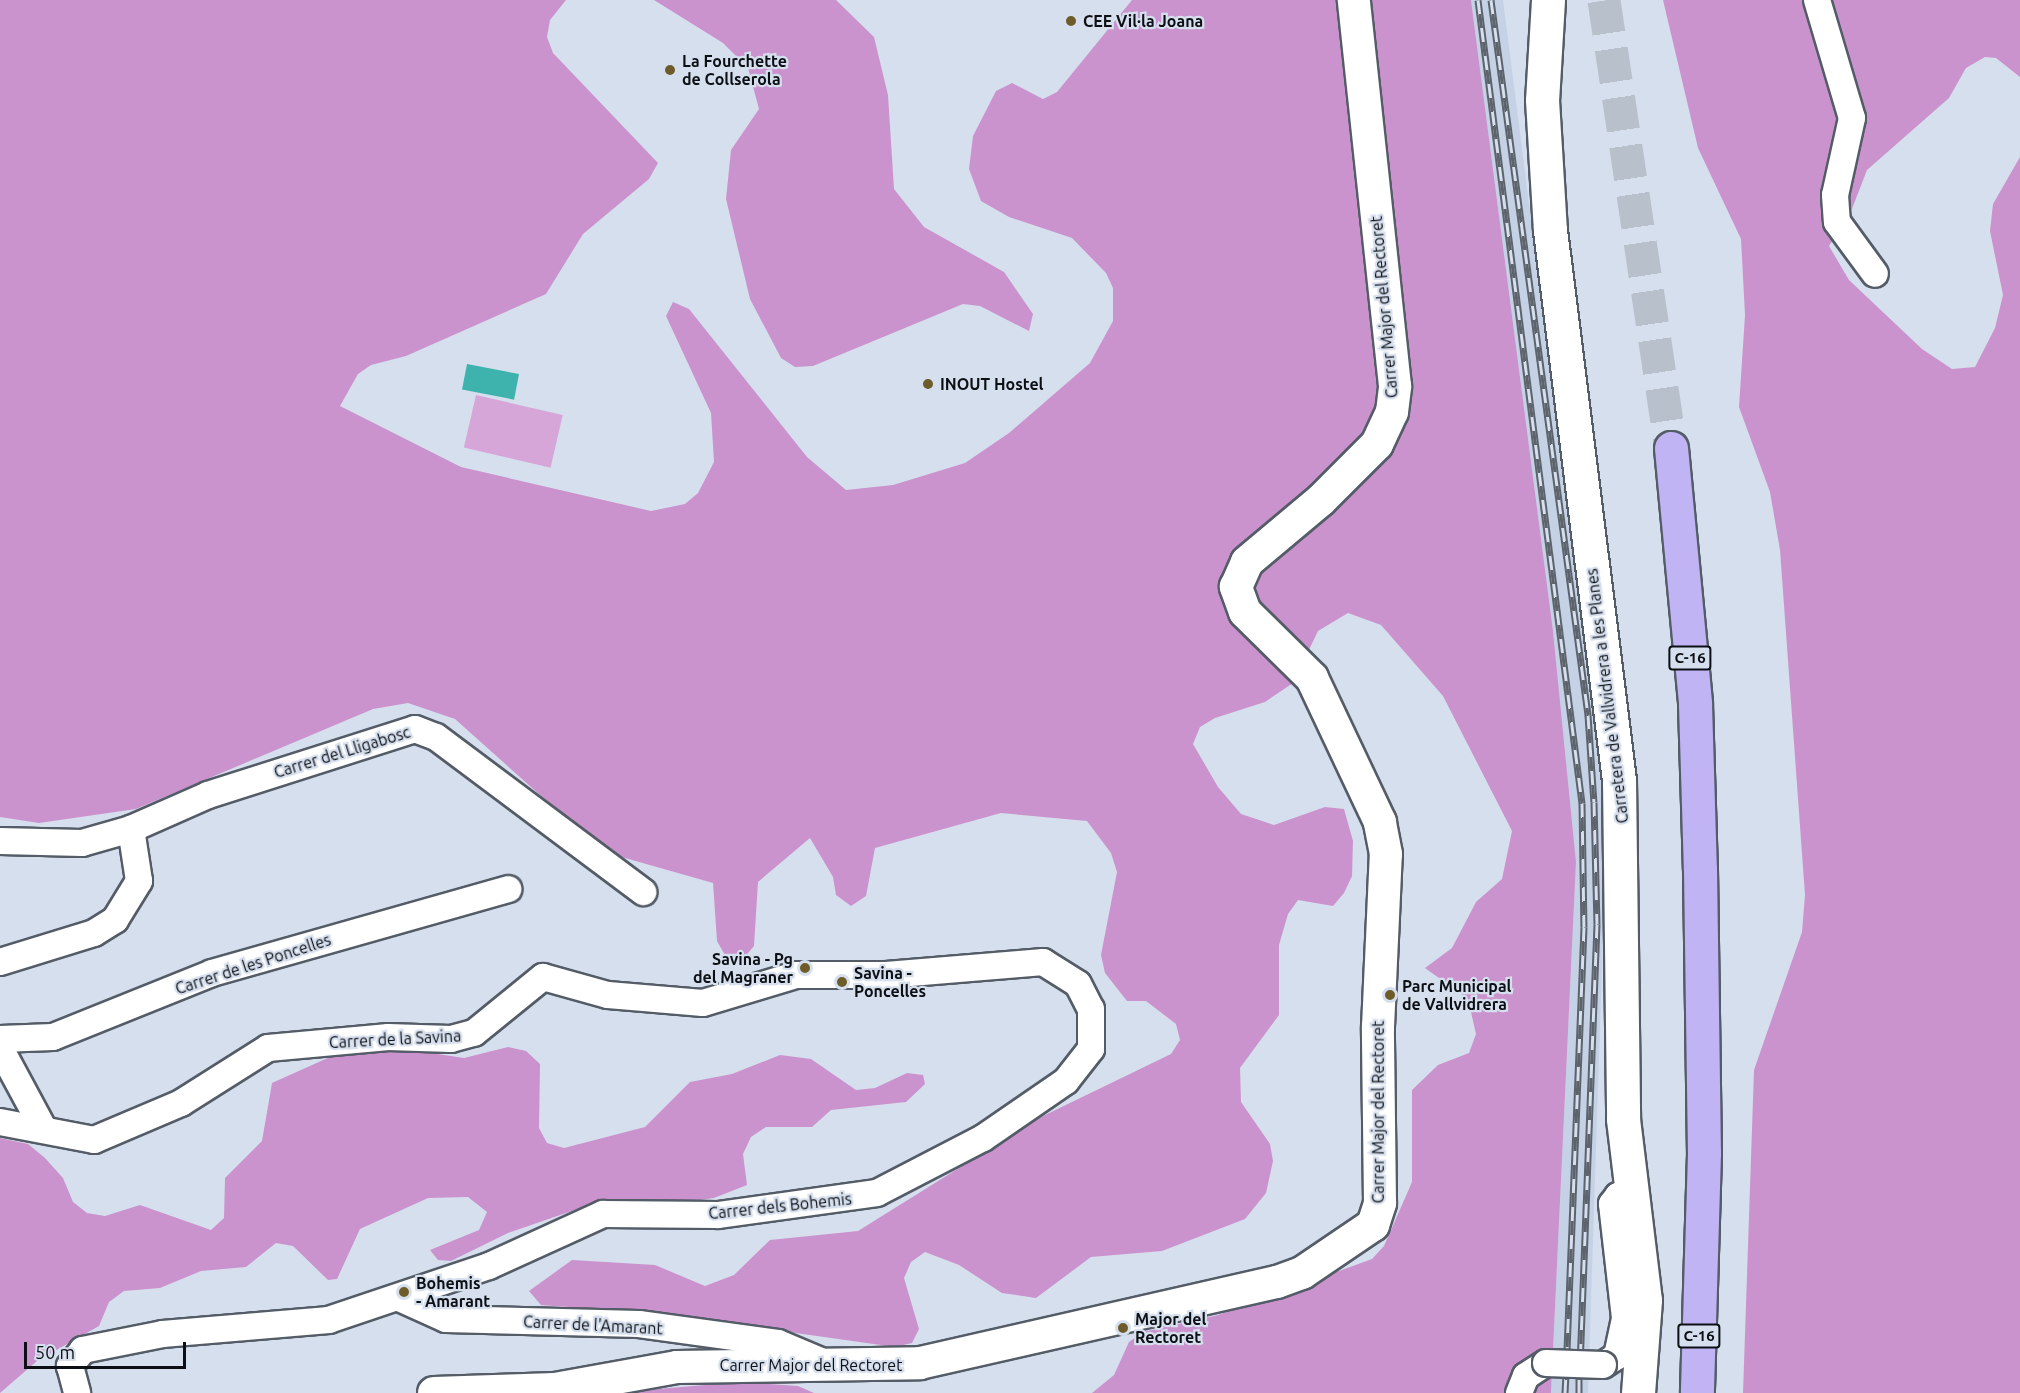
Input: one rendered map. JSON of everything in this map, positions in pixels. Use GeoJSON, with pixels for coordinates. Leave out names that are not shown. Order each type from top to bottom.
{"type":"FeatureCollection","features":[{"type":"Feature","properties":{"kind":"highway","name":"C-16"},"geometry":{"type":"LineString","coordinates":[[1671,448],[1695,704],[1700,857],[1704,1153],[1697,1393]]}},
{"type":"Feature","properties":{"kind":"main road","name":"Carretera de Vallvidrera a les Planes"},"geometry":{"type":"LineString","coordinates":[[1548,0],[1542,100],[1550,230],[1620,790],[1623,1119],[1646,1300],[1638,1393]]}},
{"type":"Feature","properties":{"kind":"street","name":"Carrer Major del Rectoret"},"geometry":{"type":"LineString","coordinates":[[434,1393],[555,1389],[677,1367],[823,1362],[920,1363],[1277,1282],[1358,1239],[1378,1214],[1386,854],[1380,822],[1312,678],[1245,612],[1236,587],[1247,562],[1322,500],[1377,444],[1392,412],[1395,386],[1354,0]]}},
{"type":"Feature","properties":{"kind":"street"},"geometry":{"type":"LineString","coordinates":[[1817,0],[1852,117],[1835,195],[1837,222],[1875,274]]}},
{"type":"Feature","properties":{"kind":"street","name":"Carrer del Lligabosc"},"geometry":{"type":"LineString","coordinates":[[0,841],[59,845],[131,829],[208,795],[415,729],[436,737],[644,891]]}},
{"type":"Feature","properties":{"kind":"street"},"geometry":{"type":"LineString","coordinates":[[0,962],[94,933],[115,920],[139,881],[131,829]]}},
{"type":"Feature","properties":{"kind":"street","name":"Carrer de les Poncelles"},"geometry":{"type":"LineString","coordinates":[[0,1039],[53,1037],[212,973],[508,889]]}},
{"type":"Feature","properties":{"kind":"street","name":"Carrer dels Bohemis"},"geometry":{"type":"LineString","coordinates":[[77,1393],[70,1366],[82,1350],[163,1334],[329,1320],[489,1266],[603,1214],[718,1215],[877,1193],[1037,1106],[1076,1072],[1091,1049],[1094,1022],[1086,996],[1068,974],[1043,962],[781,977]]}},
{"type":"Feature","properties":{"kind":"street","name":"Carrer de la Savina"},"geometry":{"type":"LineString","coordinates":[[43,1128],[82,1142],[100,1138],[181,1103],[268,1048],[388,1037],[463,1037],[495,1021],[531,983],[543,977],[608,995],[703,1003],[781,977]]}},
{"type":"Feature","properties":{"kind":"street"},"geometry":{"type":"LineString","coordinates":[[0,1048],[43,1128]]}},
{"type":"Feature","properties":{"kind":"street"},"geometry":{"type":"LineString","coordinates":[[0,1122],[43,1128]]}},
{"type":"Feature","properties":{"kind":"street"},"geometry":{"type":"LineString","coordinates":[[1519,1393],[1526,1376],[1546,1363],[1604,1365],[1617,1356],[1625,1318],[1612,1204],[1618,1196],[1631,1193]]}},
{"type":"Feature","properties":{"kind":"street","name":"Carrer de l'Amarant"},"geometry":{"type":"LineString","coordinates":[[399,1298],[446,1318],[639,1324],[778,1343],[823,1362]]}},
{"type":"Feature","properties":{"kind":"shaded area"},"geometry":{"type":"Polygon","coordinates":[[[0,0],[566,0],[550,20],[547,37],[553,53],[658,163],[649,179],[583,234],[546,294],[406,356],[371,365],[358,374],[340,406],[461,467],[651,511],[685,504],[698,493],[714,462],[711,413],[666,316],[673,302],[689,309],[807,457],[846,490],[893,485],[965,463],[1009,433],[1090,363],[1113,321],[1113,288],[1106,273],[1072,238],[1009,217],[981,201],[969,169],[973,136],[996,91],[1012,83],[1043,99],[1057,92],[1132,0],[1471,0],[1553,631],[1576,862],[1551,1393],[1092,1393],[1114,1375],[1129,1342],[1143,1332],[1218,1315],[1372,1259],[1384,1246],[1412,1182],[1412,1090],[1438,1065],[1469,1053],[1476,1034],[1468,999],[1425,968],[1452,948],[1476,902],[1502,879],[1512,831],[1443,696],[1381,625],[1348,613],[1318,631],[1293,683],[1265,702],[1215,718],[1200,727],[1193,744],[1218,787],[1241,814],[1274,825],[1325,807],[1344,809],[1353,841],[1352,876],[1344,893],[1333,906],[1298,900],[1288,914],[1279,945],[1279,1015],[1240,1068],[1241,1102],[1270,1144],[1273,1161],[1266,1193],[1245,1219],[1162,1251],[1091,1257],[1036,1298],[1002,1293],[959,1265],[925,1252],[911,1262],[904,1278],[919,1329],[912,1343],[895,1347],[660,1314],[541,1305],[529,1291],[572,1260],[655,1265],[705,1286],[734,1275],[770,1240],[858,1231],[1041,1117],[1171,1054],[1180,1040],[1176,1024],[1146,1001],[1127,1001],[1105,973],[1101,955],[1117,872],[1111,853],[1087,821],[1001,813],[875,848],[866,896],[851,906],[836,895],[833,877],[810,838],[758,882],[754,946],[743,959],[726,957],[717,941],[713,883],[618,856],[587,837],[455,719],[408,703],[373,709],[136,809],[39,823],[0,817],[0,0]]]}},
{"type":"Feature","properties":{"kind":"shaded area"},"geometry":{"type":"Polygon","coordinates":[[[654,0],[836,0],[874,37],[888,95],[894,189],[924,227],[1004,272],[1033,314],[1029,331],[980,306],[963,304],[813,366],[795,367],[781,358],[750,299],[726,199],[731,150],[759,109],[748,68],[723,43],[654,0]]]}},
{"type":"Feature","properties":{"kind":"shaded area"},"geometry":{"type":"Polygon","coordinates":[[[1471,0],[1503,0],[1607,813],[1588,1393],[1551,1393],[1576,862],[1553,631],[1471,0]]]}},
{"type":"Feature","properties":{"kind":"shaded area"},"geometry":{"type":"Polygon","coordinates":[[[1663,0],[2020,0],[2020,77],[1996,58],[1985,57],[1966,68],[1949,98],[1867,170],[1850,214],[1829,246],[1849,280],[1922,349],[1952,369],[1975,367],[1995,328],[2003,295],[1990,231],[1993,204],[2020,157],[2020,1393],[1743,1393],[1754,1070],[1802,932],[1805,895],[1780,550],[1770,492],[1739,407],[1745,315],[1741,239],[1698,148],[1663,0]]]}},
{"type":"Feature","properties":{"kind":"shaded area"},"geometry":{"type":"Polygon","coordinates":[[[467,364],[519,374],[514,400],[462,390],[467,364]]]}},
{"type":"Feature","properties":{"kind":"shaded area"},"geometry":{"type":"Polygon","coordinates":[[[476,395],[563,415],[551,468],[464,448],[476,395]]]}},
{"type":"Feature","properties":{"kind":"shaded area"},"geometry":{"type":"Polygon","coordinates":[[[508,1047],[526,1051],[540,1064],[539,1128],[547,1143],[564,1148],[645,1127],[690,1082],[732,1074],[780,1055],[811,1059],[856,1090],[875,1088],[907,1073],[923,1075],[925,1084],[906,1102],[831,1110],[812,1127],[766,1127],[751,1137],[743,1154],[747,1185],[714,1198],[658,1206],[592,1204],[508,1233],[451,1261],[438,1260],[430,1250],[479,1230],[487,1212],[468,1197],[428,1198],[360,1229],[337,1279],[328,1280],[293,1246],[276,1243],[246,1267],[201,1271],[160,1288],[124,1291],[109,1302],[99,1326],[37,1361],[0,1393],[0,1138],[28,1144],[45,1158],[63,1178],[73,1202],[87,1213],[105,1216],[140,1205],[211,1230],[224,1218],[225,1178],[262,1141],[272,1083],[341,1052],[398,1048],[464,1058],[508,1047]]]}},
{"type":"Feature","properties":{"kind":"shaded area"},"geometry":{"type":"Polygon","coordinates":[[[741,1382],[798,1386],[814,1393],[610,1393],[741,1382]]]}},
{"type":"Feature","properties":{"kind":"tunnel"},"geometry":{"type":"LineString","coordinates":[[1604,0],[1671,448]]}},
{"type":"Feature","properties":{"kind":"railway"},"geometry":{"type":"LineString","coordinates":[[1478,0],[1582,803],[1584,927],[1567,1358]]}},
{"type":"Feature","properties":{"kind":"railway"},"geometry":{"type":"LineString","coordinates":[[1491,0],[1588,715],[1594,802],[1597,924],[1580,1359]]}},
{"type":"Feature","properties":{"kind":"railway"},"geometry":{"type":"LineString","coordinates":[[1565,1393],[1566,1372]]}},
{"type":"Feature","properties":{"kind":"railway"},"geometry":{"type":"LineString","coordinates":[[1579,1373],[1579,1393]]}},
{"type":"Feature","properties":{"kind":"place","name":"CEE Vil·la Joana"},"geometry":{"type":"Point","coordinates":[1071,21]}},
{"type":"Feature","properties":{"kind":"place","name":"La Fourchette de Collserola"},"geometry":{"type":"Point","coordinates":[670,70]}},
{"type":"Feature","properties":{"kind":"place","name":"INOUT Hostel"},"geometry":{"type":"Point","coordinates":[928,384]}},
{"type":"Feature","properties":{"kind":"place","name":"Savina - Pg del Magraner"},"geometry":{"type":"Point","coordinates":[805,968]}},
{"type":"Feature","properties":{"kind":"place","name":"Savina - Poncelles"},"geometry":{"type":"Point","coordinates":[842,982]}},
{"type":"Feature","properties":{"kind":"place","name":"Parc Municipal de Vallvidrera"},"geometry":{"type":"Point","coordinates":[1390,995]}},
{"type":"Feature","properties":{"kind":"place","name":"Bohemis - Amarant"},"geometry":{"type":"Point","coordinates":[404,1292]}},
{"type":"Feature","properties":{"kind":"place","name":"Major del Rectoret"},"geometry":{"type":"Point","coordinates":[1123,1328]}}]}
